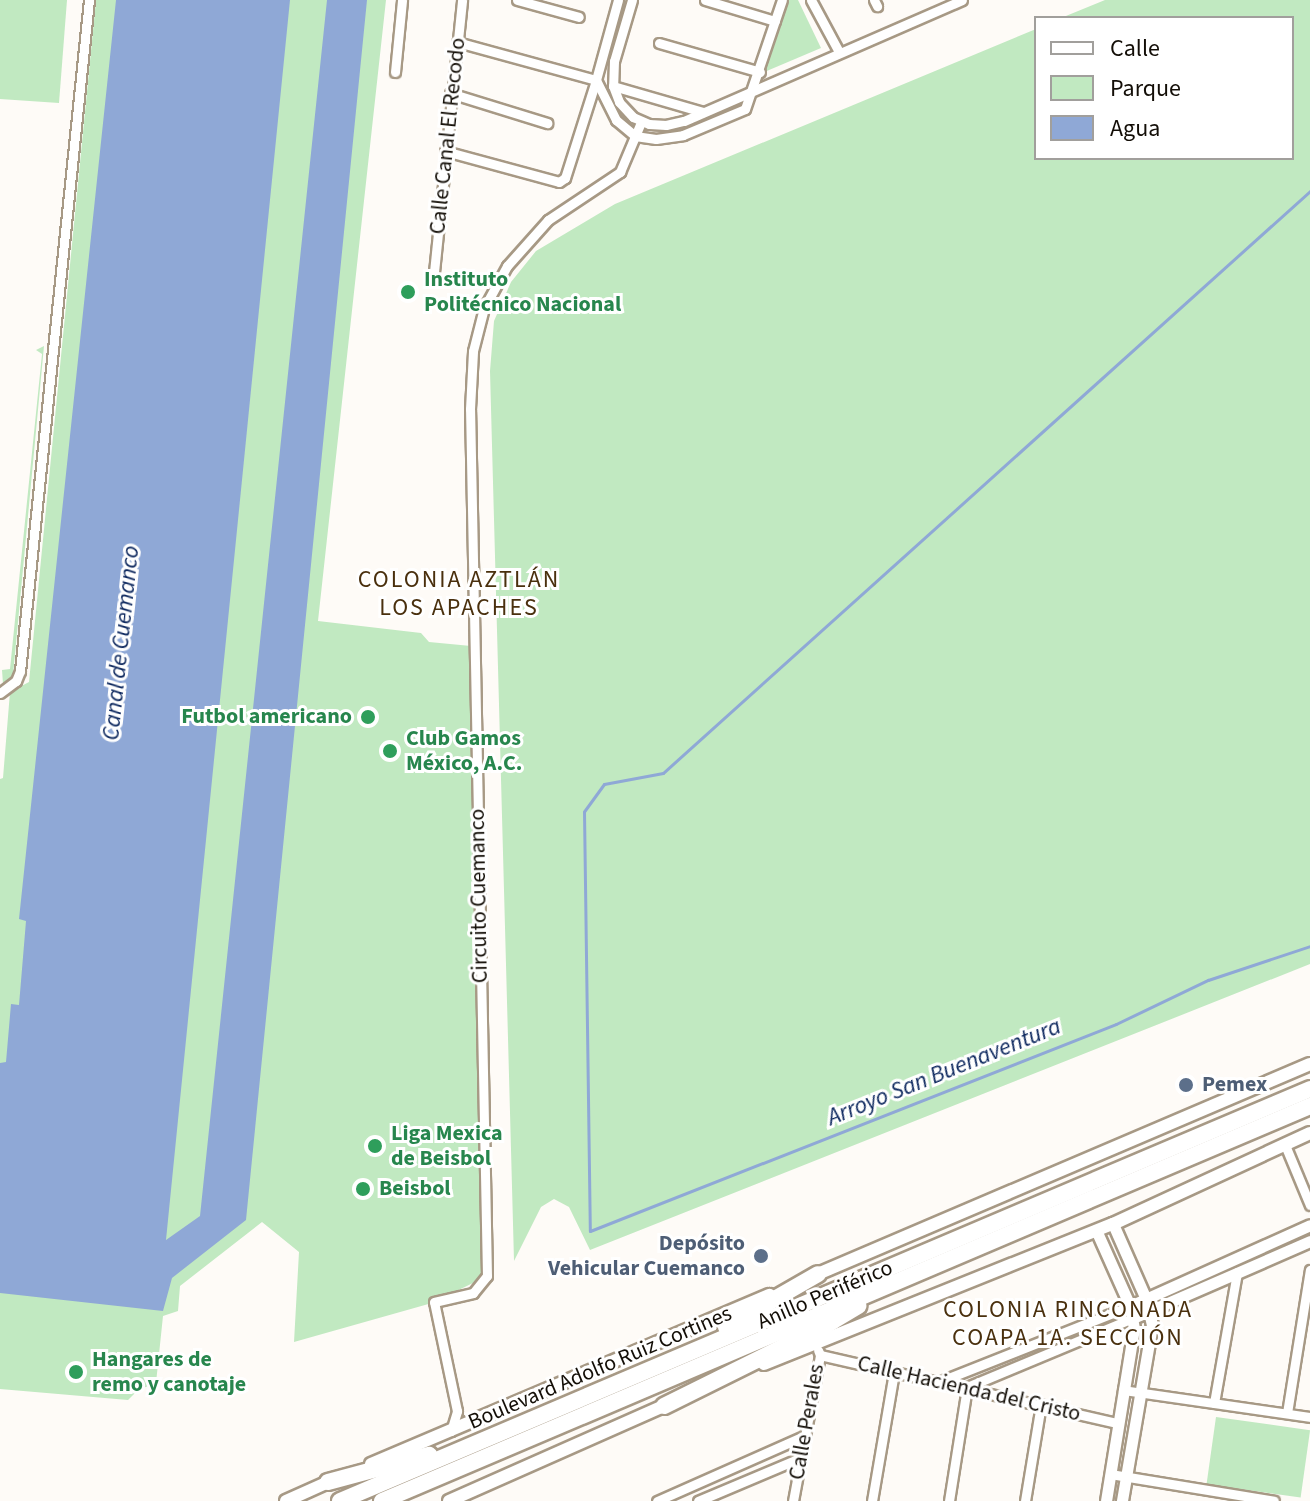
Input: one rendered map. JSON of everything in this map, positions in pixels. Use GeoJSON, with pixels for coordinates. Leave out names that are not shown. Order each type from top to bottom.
{"type":"FeatureCollection","features":[{"type":"Feature","properties":{"kind":"highway","name":"Anillo Periférico"},"geometry":{"type":"LineString","coordinates":[[340,1501],[1310,1089]]}},
{"type":"Feature","properties":{"kind":"highway","name":"Anillo Periférico"},"geometry":{"type":"LineString","coordinates":[[383,1501],[1310,1106]]}},
{"type":"Feature","properties":{"kind":"highway"},"geometry":{"type":"LineString","coordinates":[[712,1344],[725,1328],[818,1274]]}},
{"type":"Feature","properties":{"kind":"highway"},"geometry":{"type":"LineString","coordinates":[[664,1406],[825,1326],[904,1278]]}},
{"type":"Feature","properties":{"kind":"highway"},"geometry":{"type":"LineString","coordinates":[[328,1482],[418,1457],[454,1452]]}},
{"type":"Feature","properties":{"kind":"main road","name":"Boulevard Adolfo Ruiz Cortines"},"geometry":{"type":"LineString","coordinates":[[286,1501],[1310,1064]]}},
{"type":"Feature","properties":{"kind":"main road"},"geometry":{"type":"LineString","coordinates":[[449,1501],[664,1406],[818,1349],[1113,1224],[1310,1133]]}},
{"type":"Feature","properties":{"kind":"street"},"geometry":{"type":"LineString","coordinates":[[0,693],[16,681],[20,671],[89,0]]}},
{"type":"Feature","properties":{"kind":"street"},"geometry":{"type":"LineString","coordinates":[[395,72],[402,0]]}},
{"type":"Feature","properties":{"kind":"street","name":"Calle Canal El Recodo"},"geometry":{"type":"LineString","coordinates":[[434,272],[450,93],[462,0]]}},
{"type":"Feature","properties":{"kind":"street"},"geometry":{"type":"LineString","coordinates":[[517,0],[579,17]]}},
{"type":"Feature","properties":{"kind":"street"},"geometry":{"type":"LineString","coordinates":[[445,151],[559,182],[565,178],[618,0]]}},
{"type":"Feature","properties":{"kind":"street"},"geometry":{"type":"LineString","coordinates":[[632,0],[614,61],[613,86],[619,102],[641,122],[675,124],[962,0]]}},
{"type":"Feature","properties":{"kind":"street"},"geometry":{"type":"LineString","coordinates":[[705,0],[775,21]]}},
{"type":"Feature","properties":{"kind":"street"},"geometry":{"type":"LineString","coordinates":[[596,80],[609,110],[635,136],[656,139],[683,135],[745,109],[755,90],[782,0]]}},
{"type":"Feature","properties":{"kind":"street"},"geometry":{"type":"LineString","coordinates":[[811,0],[839,52]]}},
{"type":"Feature","properties":{"kind":"street"},"geometry":{"type":"LineString","coordinates":[[457,42],[596,80]]}},
{"type":"Feature","properties":{"kind":"street"},"geometry":{"type":"LineString","coordinates":[[659,43],[760,72]]}},
{"type":"Feature","properties":{"kind":"street"},"geometry":{"type":"LineString","coordinates":[[613,86],[703,112]]}},
{"type":"Feature","properties":{"kind":"street"},"geometry":{"type":"LineString","coordinates":[[450,93],[547,123]]}},
{"type":"Feature","properties":{"kind":"street","name":"Circuito Cuemanco"},"geometry":{"type":"LineString","coordinates":[[451,1431],[457,1411],[434,1302],[473,1293],[487,1276],[470,424],[473,351],[484,308],[507,266],[548,220],[614,177],[641,122]]}},
{"type":"Feature","properties":{"kind":"street"},"geometry":{"type":"LineString","coordinates":[[1285,1145],[1310,1205]]}},
{"type":"Feature","properties":{"kind":"street"},"geometry":{"type":"LineString","coordinates":[[1113,1224],[1147,1304],[1152,1325],[1122,1501]]}},
{"type":"Feature","properties":{"kind":"street"},"geometry":{"type":"LineString","coordinates":[[949,1501],[967,1387],[1079,1338],[1310,1225]]}},
{"type":"Feature","properties":{"kind":"street"},"geometry":{"type":"LineString","coordinates":[[1096,1230],[1131,1312],[1131,1344],[1106,1501]]}},
{"type":"Feature","properties":{"kind":"street"},"geometry":{"type":"LineString","coordinates":[[1192,1284],[1237,1272],[1310,1241]]}},
{"type":"Feature","properties":{"kind":"street"},"geometry":{"type":"LineString","coordinates":[[1287,1413],[1310,1270]]}},
{"type":"Feature","properties":{"kind":"street"},"geometry":{"type":"LineString","coordinates":[[1214,1403],[1237,1272]]}},
{"type":"Feature","properties":{"kind":"street"},"geometry":{"type":"LineString","coordinates":[[941,1381],[1073,1326],[1131,1312]]}},
{"type":"Feature","properties":{"kind":"street"},"geometry":{"type":"LineString","coordinates":[[1073,1326],[1079,1338]]}},
{"type":"Feature","properties":{"kind":"street"},"geometry":{"type":"LineString","coordinates":[[1131,1344],[1148,1348]]}},
{"type":"Feature","properties":{"kind":"street","name":"Calle Hacienda del Cristo"},"geometry":{"type":"LineString","coordinates":[[818,1349],[1040,1409],[1117,1423]]}},
{"type":"Feature","properties":{"kind":"street","name":"Calle Perales"},"geometry":{"type":"LineString","coordinates":[[793,1501],[818,1349]]}},
{"type":"Feature","properties":{"kind":"street"},"geometry":{"type":"LineString","coordinates":[[872,1501],[894,1372]]}},
{"type":"Feature","properties":{"kind":"street"},"geometry":{"type":"LineString","coordinates":[[1123,1390],[1310,1417]]}},
{"type":"Feature","properties":{"kind":"street"},"geometry":{"type":"LineString","coordinates":[[1025,1501],[1040,1409]]}},
{"type":"Feature","properties":{"kind":"street"},"geometry":{"type":"LineString","coordinates":[[457,1411],[463,1420],[475,1422]]}},
{"type":"Feature","properties":{"kind":"street"},"geometry":{"type":"LineString","coordinates":[[657,1501],[804,1436]]}},
{"type":"Feature","properties":{"kind":"street"},"geometry":{"type":"LineString","coordinates":[[698,1501],[800,1458]]}},
{"type":"Feature","properties":{"kind":"street"},"geometry":{"type":"LineString","coordinates":[[1110,1474],[1274,1501]]}},
{"type":"Feature","properties":{"kind":"street"},"geometry":{"type":"LineString","coordinates":[[1201,1501],[1203,1490]]}},
{"type":"Feature","properties":{"kind":"green space"},"geometry":{"type":"Polygon","coordinates":[[[0,0],[67,0],[59,103],[0,99],[0,0]]]}},
{"type":"Feature","properties":{"kind":"green space"},"geometry":{"type":"Polygon","coordinates":[[[96,0],[386,0],[318,621],[421,633],[429,642],[471,646],[482,1032],[482,1273],[475,1282],[432,1303],[294,1342],[299,1252],[262,1222],[180,1286],[178,1311],[163,1316],[156,1383],[138,1390],[128,1400],[0,1389],[0,779],[3,778],[10,692],[29,682],[96,0]]]}},
{"type":"Feature","properties":{"kind":"green space"},"geometry":{"type":"Polygon","coordinates":[[[778,0],[798,0],[821,48],[755,76],[778,0]]]}},
{"type":"Feature","properties":{"kind":"green space"},"geometry":{"type":"Polygon","coordinates":[[[1105,0],[1310,0],[1310,964],[590,1250],[569,1207],[554,1199],[541,1207],[514,1261],[490,371],[494,321],[511,282],[536,251],[615,204],[1034,30],[1034,160],[1294,160],[1294,16],[1066,16],[1105,0]]]}},
{"type":"Feature","properties":{"kind":"green space"},"geometry":{"type":"Polygon","coordinates":[[[44,346],[13,675],[3,684],[2,670],[10,669],[42,354],[36,350],[44,346]]]}},
{"type":"Feature","properties":{"kind":"green space"},"geometry":{"type":"Polygon","coordinates":[[[1216,1417],[1310,1430],[1301,1498],[1207,1484],[1216,1417]]]}},
{"type":"Feature","properties":{"kind":"water","name":"Canal de Cuemanco"},"geometry":{"type":"Polygon","coordinates":[[[116,0],[290,0],[166,1240],[200,1216],[327,0],[367,0],[246,1220],[172,1278],[163,1311],[0,1293],[0,1063],[6,1062],[11,1004],[19,1005],[26,921],[19,919],[116,0]]]}},
{"type":"Feature","properties":{"kind":"waterway","name":"Arroyo San Buenaventura"},"geometry":{"type":"LineString","coordinates":[[1310,191],[663,773],[604,784],[584,812],[590,1231],[1116,1024],[1208,980],[1310,946]]}},
{"type":"Feature","properties":{"kind":"place","name":"Instituto Politécnico Nacional"},"geometry":{"type":"Point","coordinates":[408,292]}},
{"type":"Feature","properties":{"kind":"place","name":"Futbol americano"},"geometry":{"type":"Point","coordinates":[368,717]}},
{"type":"Feature","properties":{"kind":"place","name":"Club Gamos México, A.C."},"geometry":{"type":"Point","coordinates":[390,751]}},
{"type":"Feature","properties":{"kind":"place","name":"Pemex"},"geometry":{"type":"Point","coordinates":[1186,1085]}},
{"type":"Feature","properties":{"kind":"place","name":"Liga Mexica de Beisbol"},"geometry":{"type":"Point","coordinates":[375,1146]}},
{"type":"Feature","properties":{"kind":"place","name":"Beisbol"},"geometry":{"type":"Point","coordinates":[363,1189]}},
{"type":"Feature","properties":{"kind":"place","name":"Depósito Vehicular Cuemanco"},"geometry":{"type":"Point","coordinates":[761,1256]}},
{"type":"Feature","properties":{"kind":"place","name":"Hangares de remo y canotaje"},"geometry":{"type":"Point","coordinates":[76,1372]}},
{"type":"Feature","properties":{"kind":"district","name":"COLONIA AZTLÁN LOS APACHES"},"geometry":{"type":"Point","coordinates":[459,594]}},
{"type":"Feature","properties":{"kind":"district","name":"COLONIA RINCONADA COAPA 1A. SECCIÓN"},"geometry":{"type":"Point","coordinates":[1068,1324]}}]}
